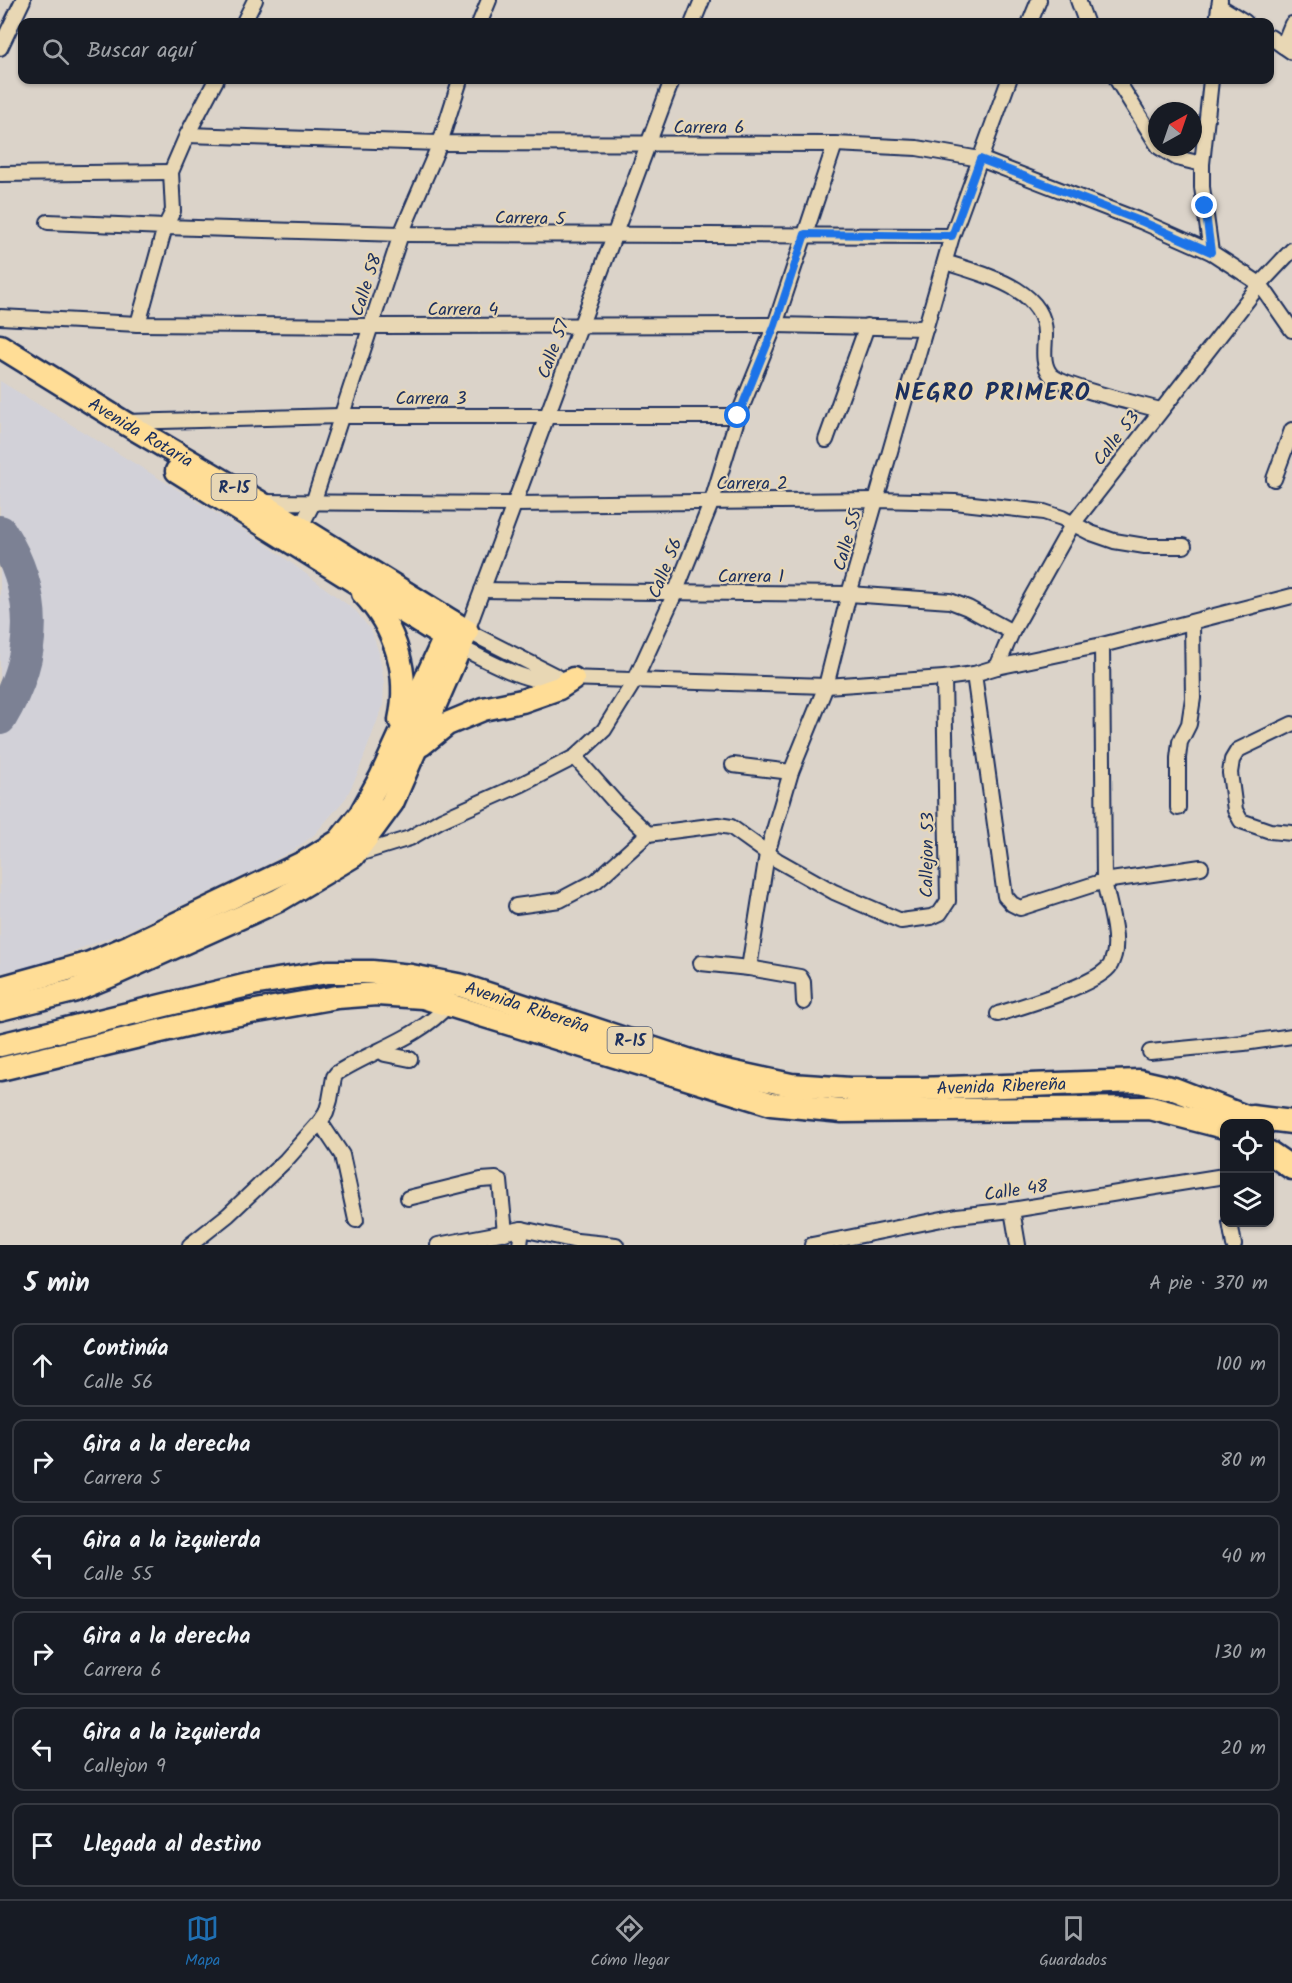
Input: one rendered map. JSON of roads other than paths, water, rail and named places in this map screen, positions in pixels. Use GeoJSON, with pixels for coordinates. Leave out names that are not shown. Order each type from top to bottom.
{"type":"FeatureCollection","features":[{"type":"Feature","properties":{"kind":"main road","name":"Avenida Rotaria"},"geometry":{"type":"LineString","coordinates":[[0,346],[259,502],[340,572],[456,635]]}},
{"type":"Feature","properties":{"kind":"main road","name":"Avenida Rotaria"},"geometry":{"type":"LineString","coordinates":[[0,363],[297,534],[456,635]]}},
{"type":"Feature","properties":{"kind":"main road"},"geometry":{"type":"LineString","coordinates":[[0,1009],[73,992],[279,900],[353,856],[392,803],[405,749],[404,687],[402,664],[387,625],[371,601],[340,572]]}},
{"type":"Feature","properties":{"kind":"main road"},"geometry":{"type":"LineString","coordinates":[[0,988],[90,963],[130,946],[305,862],[339,841],[360,815],[405,749],[456,635]]}},
{"type":"Feature","properties":{"kind":"main road"},"geometry":{"type":"LineString","coordinates":[[405,749],[447,724],[483,709],[522,701],[559,688],[565,678]]}},
{"type":"Feature","properties":{"kind":"main road","name":"Avenida Ribereña"},"geometry":{"type":"LineString","coordinates":[[0,1045],[252,984],[328,972],[372,972],[411,976],[463,986],[712,1068],[790,1085],[850,1089],[919,1089],[1139,1081],[1174,1089],[1254,1119]]}},
{"type":"Feature","properties":{"kind":"main road","name":"Avenida Ribereña"},"geometry":{"type":"LineString","coordinates":[[0,1069],[211,1020],[337,997],[388,995],[423,997],[771,1104],[842,1111],[1150,1108],[1220,1126]]}},
{"type":"Feature","properties":{"kind":"main road"},"geometry":{"type":"LineString","coordinates":[[1274,1122],[1292,1122]]}},
{"type":"Feature","properties":{"kind":"main road","name":"Avenida Ribereña"},"geometry":{"type":"LineString","coordinates":[[1274,1129],[1292,1139]]}},
{"type":"Feature","properties":{"kind":"main road"},"geometry":{"type":"LineString","coordinates":[[1274,1156],[1292,1168]]}},
{"type":"Feature","properties":{"kind":"street"},"geometry":{"type":"LineString","coordinates":[[0,48],[23,0]]}},
{"type":"Feature","properties":{"kind":"street"},"geometry":{"type":"LineString","coordinates":[[238,0],[254,2],[246,18]]}},
{"type":"Feature","properties":{"kind":"street"},"geometry":{"type":"LineString","coordinates":[[482,18],[489,0]]}},
{"type":"Feature","properties":{"kind":"street"},"geometry":{"type":"LineString","coordinates":[[695,18],[702,0]]}},
{"type":"Feature","properties":{"kind":"street"},"geometry":{"type":"LineString","coordinates":[[1032,18],[1039,0]]}},
{"type":"Feature","properties":{"kind":"street"},"geometry":{"type":"LineString","coordinates":[[1078,0],[1085,18]]}},
{"type":"Feature","properties":{"kind":"street"},"geometry":{"type":"LineString","coordinates":[[1217,18],[1219,3]]}},
{"type":"Feature","properties":{"kind":"street"},"geometry":{"type":"LineString","coordinates":[[1219,3],[1240,18]]}},
{"type":"Feature","properties":{"kind":"street"},"geometry":{"type":"LineString","coordinates":[[1274,40],[1287,49],[1292,24]]}},
{"type":"Feature","properties":{"kind":"street"},"geometry":{"type":"LineString","coordinates":[[138,324],[165,228],[173,211],[171,172],[187,135],[214,84]]}},
{"type":"Feature","properties":{"kind":"street","name":"Calle 58"},"geometry":{"type":"LineString","coordinates":[[297,534],[313,503],[401,234],[440,143],[459,84]]}},
{"type":"Feature","properties":{"kind":"street","name":"Calle 57"},"geometry":{"type":"LineString","coordinates":[[456,635],[482,590],[671,84]]}},
{"type":"Feature","properties":{"kind":"street","name":"Calle 55"},"geometry":{"type":"LineString","coordinates":[[749,968],[768,854],[791,772],[826,686],[849,594],[952,236],[1008,84]]}},
{"type":"Feature","properties":{"kind":"street"},"geometry":{"type":"LineString","coordinates":[[1120,84],[1148,129]]}},
{"type":"Feature","properties":{"kind":"street"},"geometry":{"type":"LineString","coordinates":[[1211,84],[1202,164],[1202,187],[1211,252]]}},
{"type":"Feature","properties":{"kind":"street","name":"Carrera 6"},"geometry":{"type":"LineString","coordinates":[[187,135],[440,143],[835,144],[917,148],[980,159],[1168,233],[1211,252],[1260,284]]}},
{"type":"Feature","properties":{"kind":"street","name":"Calle 56"},"geometry":{"type":"LineString","coordinates":[[353,856],[410,838],[441,820],[522,784],[575,756],[604,730],[636,680],[675,593],[712,501],[738,416],[775,325],[835,144]]}},
{"type":"Feature","properties":{"kind":"street"},"geometry":{"type":"LineString","coordinates":[[1174,156],[1202,164]]}},
{"type":"Feature","properties":{"kind":"street"},"geometry":{"type":"LineString","coordinates":[[0,174],[171,172]]}},
{"type":"Feature","properties":{"kind":"street","name":"Carrera 5"},"geometry":{"type":"LineString","coordinates":[[48,222],[165,228],[401,234],[613,237],[805,234],[952,236]]}},
{"type":"Feature","properties":{"kind":"street","name":"Calle 53"},"geometry":{"type":"LineString","coordinates":[[997,667],[1012,632],[1072,525],[1260,284],[1292,250]]}},
{"type":"Feature","properties":{"kind":"street"},"geometry":{"type":"LineString","coordinates":[[945,262],[991,277],[1022,292],[1033,301],[1044,325],[1044,356],[1051,375],[1065,383],[1160,410]]}},
{"type":"Feature","properties":{"kind":"street"},"geometry":{"type":"LineString","coordinates":[[1260,284],[1292,330]]}},
{"type":"Feature","properties":{"kind":"street","name":"Carrera 4"},"geometry":{"type":"LineString","coordinates":[[0,317],[138,324],[580,327],[775,325],[926,328]]}},
{"type":"Feature","properties":{"kind":"street"},"geometry":{"type":"LineString","coordinates":[[826,440],[867,326]]}},
{"type":"Feature","properties":{"kind":"street","name":"Carrera 3"},"geometry":{"type":"LineString","coordinates":[[123,422],[340,416],[738,416]]}},
{"type":"Feature","properties":{"kind":"street"},"geometry":{"type":"LineString","coordinates":[[1274,479],[1292,430]]}},
{"type":"Feature","properties":{"kind":"street","name":"Carrera 2"},"geometry":{"type":"LineString","coordinates":[[259,502],[514,504],[877,500],[955,502],[1044,512],[1114,541],[1145,546],[1184,546]]}},
{"type":"Feature","properties":{"kind":"street","name":"Carrera 1"},"geometry":{"type":"LineString","coordinates":[[482,590],[849,594],[950,601],[1012,632]]}},
{"type":"Feature","properties":{"kind":"street"},"geometry":{"type":"LineString","coordinates":[[456,635],[515,672],[538,680],[565,678],[826,686],[974,674],[1192,623],[1292,596]]}},
{"type":"Feature","properties":{"kind":"street"},"geometry":{"type":"LineString","coordinates":[[1178,808],[1180,742],[1189,724],[1193,698],[1192,623]]}},
{"type":"Feature","properties":{"kind":"street"},"geometry":{"type":"LineString","coordinates":[[998,1014],[1060,993],[1093,978],[1109,967],[1115,953],[1115,939],[1104,881],[1102,645]]}},
{"type":"Feature","properties":{"kind":"street"},"geometry":{"type":"LineString","coordinates":[[974,674],[1005,896],[1012,904],[1020,908],[1104,881],[1201,867]]}},
{"type":"Feature","properties":{"kind":"street","name":"Callejon 53"},"geometry":{"type":"LineString","coordinates":[[648,834],[718,825],[731,827],[768,854],[834,892],[901,921],[931,917],[940,913],[948,901],[944,678]]}},
{"type":"Feature","properties":{"kind":"street"},"geometry":{"type":"LineString","coordinates":[[1292,724],[1238,750],[1232,760],[1230,773],[1234,810],[1241,821],[1270,831],[1292,832]]}},
{"type":"Feature","properties":{"kind":"street"},"geometry":{"type":"LineString","coordinates":[[516,906],[560,900],[596,881],[648,834],[614,801],[575,756]]}},
{"type":"Feature","properties":{"kind":"street"},"geometry":{"type":"LineString","coordinates":[[734,765],[791,772]]}},
{"type":"Feature","properties":{"kind":"street"},"geometry":{"type":"LineString","coordinates":[[701,963],[800,977],[803,982],[804,1002]]}},
{"type":"Feature","properties":{"kind":"street"},"geometry":{"type":"LineString","coordinates":[[190,1245],[286,1160],[320,1122],[326,1113],[334,1077],[337,1073],[428,1024],[448,1005]]}},
{"type":"Feature","properties":{"kind":"street"},"geometry":{"type":"LineString","coordinates":[[1150,1052],[1292,1036]]}},
{"type":"Feature","properties":{"kind":"street"},"geometry":{"type":"LineString","coordinates":[[381,1051],[385,1054],[410,1059]]}},
{"type":"Feature","properties":{"kind":"street"},"geometry":{"type":"LineString","coordinates":[[320,1122],[342,1155],[356,1220]]}},
{"type":"Feature","properties":{"kind":"street"},"geometry":{"type":"LineString","coordinates":[[408,1198],[481,1180],[496,1179],[500,1181],[506,1233]]}},
{"type":"Feature","properties":{"kind":"street","name":"Calle 48"},"geometry":{"type":"LineString","coordinates":[[812,1245],[957,1216],[1220,1180]]}},
{"type":"Feature","properties":{"kind":"street"},"geometry":{"type":"LineString","coordinates":[[1011,1210],[1018,1245]]}},
{"type":"Feature","properties":{"kind":"street"},"geometry":{"type":"LineString","coordinates":[[1231,1227],[1233,1245]]}},
{"type":"Feature","properties":{"kind":"street"},"geometry":{"type":"LineString","coordinates":[[520,1245],[522,1229]]}},
{"type":"Feature","properties":{"kind":"street"},"geometry":{"type":"LineString","coordinates":[[438,1245],[522,1229],[577,1241],[616,1245]]}},
{"type":"Feature","properties":{"kind":"district","name":"NEGRO PRIMERO"},"geometry":{"type":"Point","coordinates":[993,392]}}]}
